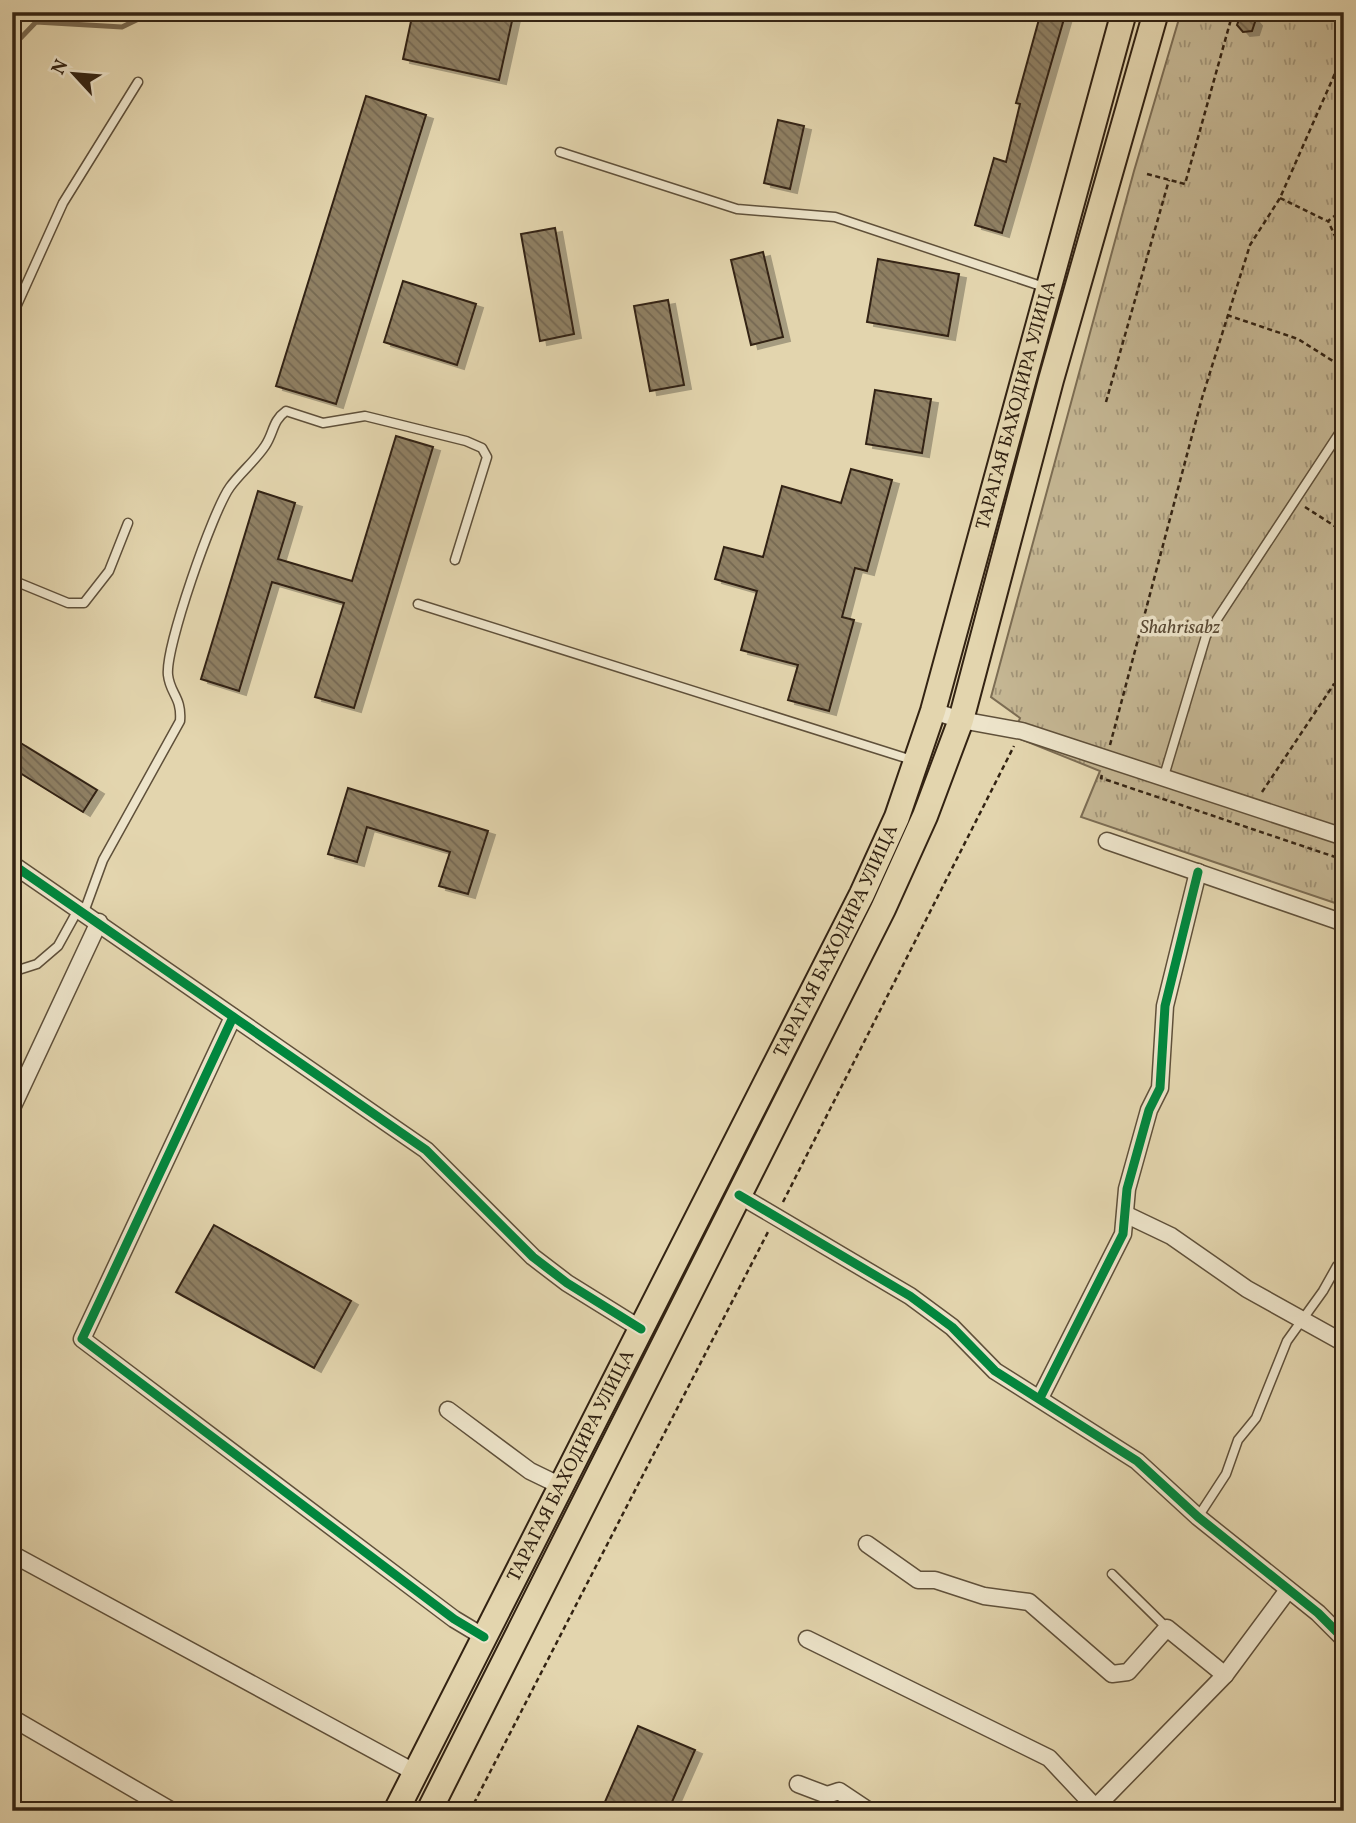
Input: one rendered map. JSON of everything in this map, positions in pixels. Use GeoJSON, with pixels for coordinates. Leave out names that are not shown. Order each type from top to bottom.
{"type":"FeatureCollection","features":[{"type":"Feature","properties":{"kind":"main road","name":"ТАРАГАЯ БАХОДИРА УЛИЦА"},"geometry":{"type":"LineString","coordinates":[[396,1811],[862,894],[897,817],[933,711],[1124,12]]}},
{"type":"Feature","properties":{"kind":"main road","name":"ТАРАГАЯ БАХОДИРА УЛИЦА"},"geometry":{"type":"LineString","coordinates":[[429,1811],[883,909],[925,816],[961,720],[1051,380],[1156,12]]}},
{"type":"Feature","properties":{"kind":"street"},"geometry":{"type":"LineString","coordinates":[[933,711],[961,720],[1022,730],[1344,837]]}},
{"type":"Feature","properties":{"kind":"street"},"geometry":{"type":"LineString","coordinates":[[1107,841],[1344,923]]}},
{"type":"Feature","properties":{"kind":"street"},"geometry":{"type":"LineString","coordinates":[[12,864],[426,1150],[533,1257],[566,1283],[641,1329]]}},
{"type":"Feature","properties":{"kind":"street"},"geometry":{"type":"LineString","coordinates":[[1040,1398],[1123,1234],[1127,1215],[1127,1189],[1149,1110],[1160,1088],[1165,1006],[1198,872]]}},
{"type":"Feature","properties":{"kind":"street"},"geometry":{"type":"LineString","coordinates":[[12,1108],[99,922]]}},
{"type":"Feature","properties":{"kind":"street"},"geometry":{"type":"LineString","coordinates":[[233,1017],[82,1339],[454,1619],[484,1637]]}},
{"type":"Feature","properties":{"kind":"street"},"geometry":{"type":"LineString","coordinates":[[739,1195],[910,1296],[952,1327],[995,1371],[1137,1461],[1198,1517],[1318,1614],[1344,1639]]}},
{"type":"Feature","properties":{"kind":"street"},"geometry":{"type":"LineString","coordinates":[[1127,1215],[1171,1236],[1247,1289],[1344,1343]]}},
{"type":"Feature","properties":{"kind":"street"},"geometry":{"type":"LineString","coordinates":[[448,1409],[530,1471],[561,1486]]}},
{"type":"Feature","properties":{"kind":"street"},"geometry":{"type":"LineString","coordinates":[[867,1544],[918,1580],[935,1580],[984,1596],[1029,1602],[1112,1674],[1128,1672],[1167,1628],[1225,1675]]}},
{"type":"Feature","properties":{"kind":"street"},"geometry":{"type":"LineString","coordinates":[[12,1554],[415,1773]]}},
{"type":"Feature","properties":{"kind":"street"},"geometry":{"type":"LineString","coordinates":[[807,1639],[1049,1758],[1093,1809],[1225,1675],[1288,1590]]}},
{"type":"Feature","properties":{"kind":"street"},"geometry":{"type":"LineString","coordinates":[[12,1718],[172,1811]]}},
{"type":"Feature","properties":{"kind":"street"},"geometry":{"type":"LineString","coordinates":[[798,1784],[827,1795],[838,1791],[869,1811]]}},
{"type":"Feature","properties":{"kind":"lane"},"geometry":{"type":"LineString","coordinates":[[12,316],[64,203],[138,82]]}},
{"type":"Feature","properties":{"kind":"lane"},"geometry":{"type":"LineString","coordinates":[[559,152],[737,209],[835,217],[1047,288]]}},
{"type":"Feature","properties":{"kind":"lane"},"geometry":{"type":"LineString","coordinates":[[12,972],[37,964],[58,946],[82,910],[103,860],[180,721],[181,705],[168,675],[172,652],[211,523],[230,488],[267,444],[276,418],[286,411],[323,423],[365,416],[466,441],[482,448],[487,457],[455,561]]}},
{"type":"Feature","properties":{"kind":"lane"},"geometry":{"type":"LineString","coordinates":[[1164,776],[1206,636],[1344,426]]}},
{"type":"Feature","properties":{"kind":"lane"},"geometry":{"type":"LineString","coordinates":[[12,580],[68,603],[84,603],[109,571],[128,523]]}},
{"type":"Feature","properties":{"kind":"lane"},"geometry":{"type":"LineString","coordinates":[[418,604],[918,761]]}},
{"type":"Feature","properties":{"kind":"lane"},"geometry":{"type":"LineString","coordinates":[[1198,1517],[1226,1474],[1238,1440],[1256,1418],[1287,1341],[1337,1266],[1344,1261]]}},
{"type":"Feature","properties":{"kind":"lane"},"geometry":{"type":"LineString","coordinates":[[1112,1574],[1167,1628]]}},
{"type":"Feature","properties":{"kind":"path"},"geometry":{"type":"LineString","coordinates":[[1147,174],[1185,184],[1233,12]]}},
{"type":"Feature","properties":{"kind":"path"},"geometry":{"type":"LineString","coordinates":[[1344,52],[1280,198],[1250,245],[1227,315],[1101,778],[1344,860]]}},
{"type":"Feature","properties":{"kind":"path"},"geometry":{"type":"LineString","coordinates":[[1106,402],[1169,180]]}},
{"type":"Feature","properties":{"kind":"path"},"geometry":{"type":"LineString","coordinates":[[1280,198],[1328,222],[1344,256]]}},
{"type":"Feature","properties":{"kind":"path"},"geometry":{"type":"LineString","coordinates":[[1328,222],[1344,209]]}},
{"type":"Feature","properties":{"kind":"path"},"geometry":{"type":"LineString","coordinates":[[1227,315],[1298,339],[1344,368]]}},
{"type":"Feature","properties":{"kind":"path"},"geometry":{"type":"LineString","coordinates":[[1295,500],[1344,532]]}},
{"type":"Feature","properties":{"kind":"path"},"geometry":{"type":"LineString","coordinates":[[1254,805],[1344,670]]}},
{"type":"Feature","properties":{"kind":"path"},"geometry":{"type":"LineString","coordinates":[[1335,684],[1344,688]]}},
{"type":"Feature","properties":{"kind":"path"},"geometry":{"type":"LineString","coordinates":[[470,1811],[1022,730]]}},
{"type":"Feature","properties":{"kind":"green space","name":"Shahrisabz"},"geometry":{"type":"Polygon","coordinates":[[[1181,12],[1344,12],[1344,906],[1081,817],[1100,771],[1013,736],[1020,718],[991,697],[1134,171],[1181,12]]]}},
{"type":"Feature","properties":{"kind":"building"},"geometry":{"type":"Polygon","coordinates":[[[413,12],[514,12],[499,80],[403,59],[413,12]]]}},
{"type":"Feature","properties":{"kind":"building"},"geometry":{"type":"Polygon","coordinates":[[[1041,12],[1066,12],[1002,233],[975,225],[994,158],[1006,162],[1020,104],[1016,103],[1041,12]]]}},
{"type":"Feature","properties":{"kind":"building"},"geometry":{"type":"Polygon","coordinates":[[[1249,15],[1255,22],[1252,31],[1243,32],[1237,25],[1240,17],[1249,15]]]}},
{"type":"Feature","properties":{"kind":"building"},"geometry":{"type":"Polygon","coordinates":[[[366,96],[426,115],[336,404],[276,386],[366,96]]]}},
{"type":"Feature","properties":{"kind":"building"},"geometry":{"type":"Polygon","coordinates":[[[778,120],[804,126],[790,189],[764,183],[778,120]]]}},
{"type":"Feature","properties":{"kind":"building"},"geometry":{"type":"Polygon","coordinates":[[[555,228],[574,334],[540,341],[521,234],[555,228]]]}},
{"type":"Feature","properties":{"kind":"building"},"geometry":{"type":"Polygon","coordinates":[[[763,252],[783,337],[751,345],[731,260],[763,252]]]}},
{"type":"Feature","properties":{"kind":"building"},"geometry":{"type":"Polygon","coordinates":[[[878,259],[959,274],[948,336],[867,322],[878,259]]]}},
{"type":"Feature","properties":{"kind":"building"},"geometry":{"type":"Polygon","coordinates":[[[403,281],[476,304],[457,365],[384,342],[403,281]]]}},
{"type":"Feature","properties":{"kind":"building"},"geometry":{"type":"Polygon","coordinates":[[[668,300],[684,385],[650,391],[634,306],[668,300]]]}},
{"type":"Feature","properties":{"kind":"building"},"geometry":{"type":"Polygon","coordinates":[[[875,390],[931,399],[922,453],[866,444],[875,390]]]}},
{"type":"Feature","properties":{"kind":"building"},"geometry":{"type":"Polygon","coordinates":[[[396,436],[433,447],[354,708],[315,697],[344,603],[272,582],[239,691],[201,679],[258,491],[295,503],[278,559],[352,581],[396,436]]]}},
{"type":"Feature","properties":{"kind":"building"},"geometry":{"type":"Polygon","coordinates":[[[851,469],[892,480],[867,571],[855,568],[842,617],[854,620],[829,711],[788,700],[798,665],[741,650],[757,591],[715,579],[724,547],[763,557],[782,486],[841,503],[851,469]]]}},
{"type":"Feature","properties":{"kind":"building"},"geometry":{"type":"Polygon","coordinates":[[[19,742],[97,790],[83,812],[12,768],[12,752],[19,742]]]}},
{"type":"Feature","properties":{"kind":"building"},"geometry":{"type":"Polygon","coordinates":[[[348,788],[488,831],[468,894],[439,886],[450,852],[367,827],[357,862],[328,854],[348,788]]]}},
{"type":"Feature","properties":{"kind":"building"},"geometry":{"type":"Polygon","coordinates":[[[214,1225],[351,1301],[314,1368],[176,1292],[214,1225]]]}},
{"type":"Feature","properties":{"kind":"building"},"geometry":{"type":"Polygon","coordinates":[[[638,1726],[695,1750],[668,1811],[601,1811],[638,1726]]]}},
{"type":"Feature","properties":{"kind":"waterway"},"geometry":{"type":"LineString","coordinates":[[12,47],[36,22],[122,27],[153,12]]}},
{"type":"Feature","properties":{"kind":"cycle path"},"geometry":{"type":"LineString","coordinates":[[12,864],[426,1150],[533,1257],[567,1283],[641,1329]]}},
{"type":"Feature","properties":{"kind":"cycle path"},"geometry":{"type":"LineString","coordinates":[[1040,1398],[1123,1234],[1127,1189],[1149,1110],[1160,1088],[1165,1006],[1198,872]]}},
{"type":"Feature","properties":{"kind":"cycle path"},"geometry":{"type":"LineString","coordinates":[[233,1017],[82,1339],[454,1619],[484,1637]]}},
{"type":"Feature","properties":{"kind":"cycle path"},"geometry":{"type":"LineString","coordinates":[[739,1195],[910,1296],[952,1327],[995,1371],[1137,1461],[1198,1517],[1318,1613],[1344,1639]]}}]}
